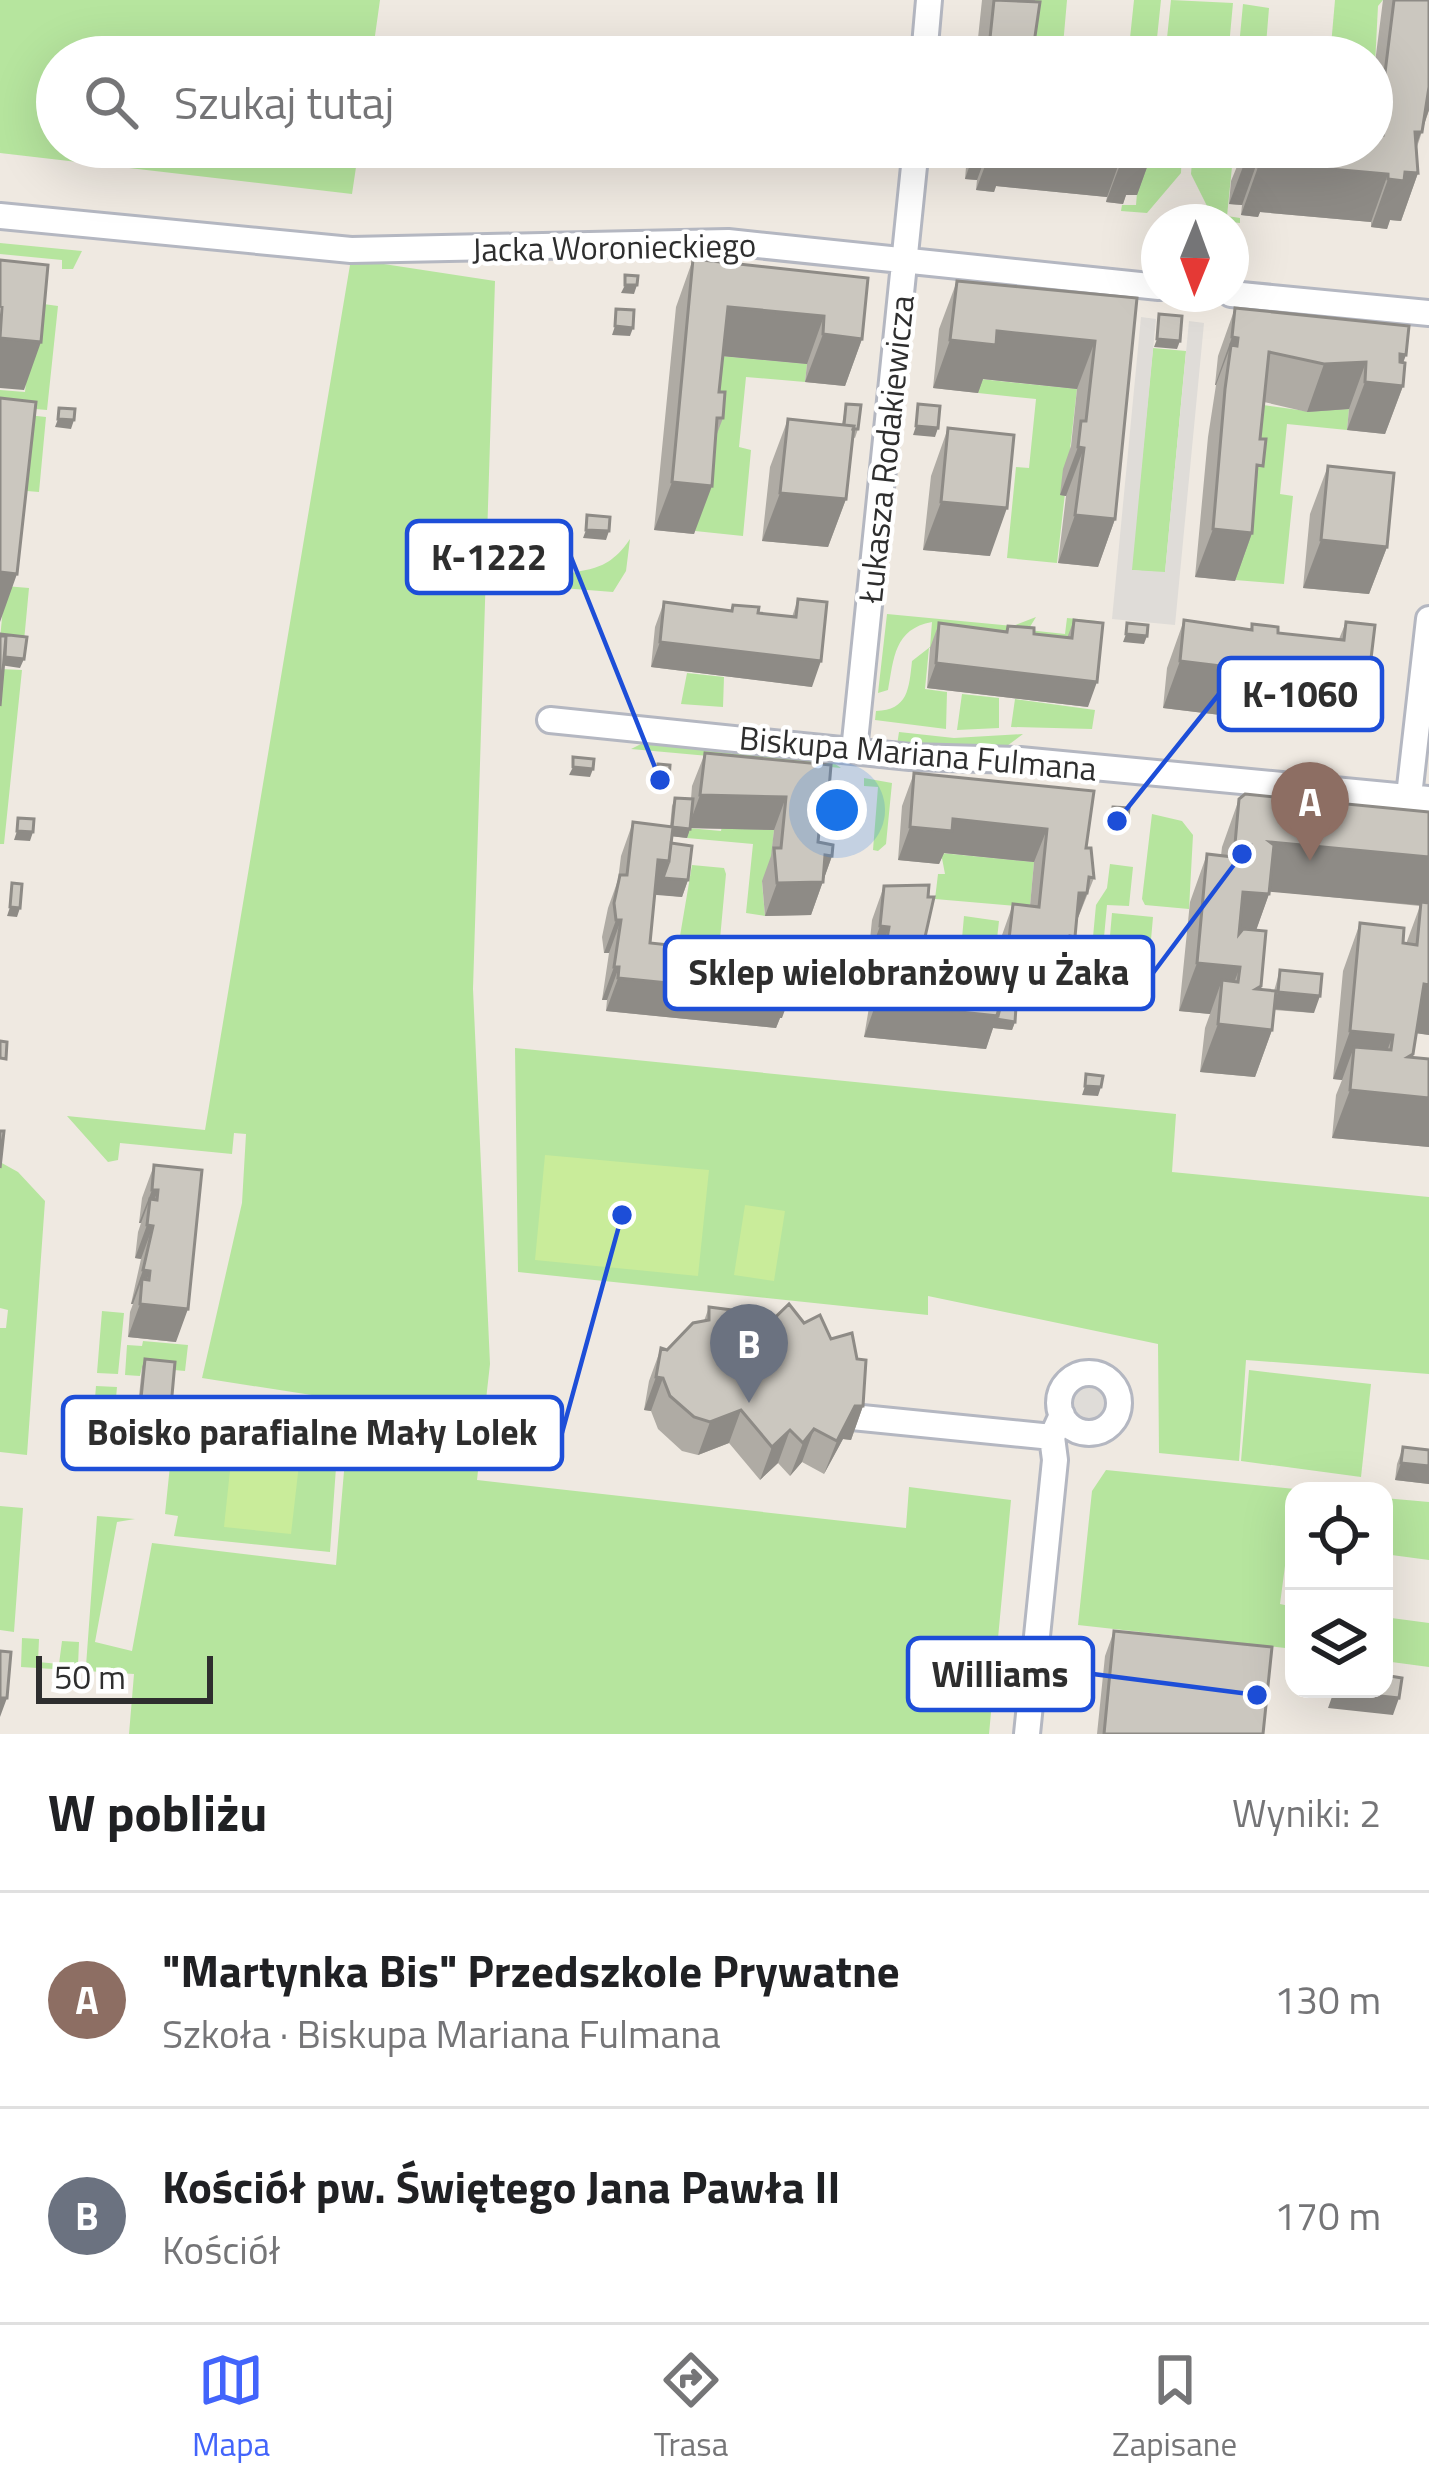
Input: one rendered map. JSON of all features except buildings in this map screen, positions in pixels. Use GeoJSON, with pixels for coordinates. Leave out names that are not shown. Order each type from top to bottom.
{"type":"FeatureCollection","features":[{"type":"Feature","properties":{"kind":"street"},"geometry":{"type":"LineString","coordinates":[[926,36],[929,0]]}},
{"type":"Feature","properties":{"kind":"street","name":"Łukasza Rodakiewicza"},"geometry":{"type":"LineString","coordinates":[[854,751],[914,168]]}},
{"type":"Feature","properties":{"kind":"street","name":"Jacka Woronieckiego"},"geometry":{"type":"LineString","coordinates":[[0,216],[351,250],[713,241],[1141,285]]}},
{"type":"Feature","properties":{"kind":"street"},"geometry":{"type":"LineString","coordinates":[[1249,296],[1429,313]]}},
{"type":"Feature","properties":{"kind":"street"},"geometry":{"type":"LineString","coordinates":[[1419,798],[1429,619]]}},
{"type":"Feature","properties":{"kind":"street","name":"Biskupa Mariana Fulmana"},"geometry":{"type":"LineString","coordinates":[[550,720],[854,751],[1419,798]]}},
{"type":"Feature","properties":{"kind":"street"},"geometry":{"type":"LineString","coordinates":[[852,1417],[1057,1438],[1102,1430],[1118,1410],[1118,1393],[1107,1378],[1091,1373],[1074,1377],[1062,1390],[1057,1438],[1027,1734]]}},
{"type":"Feature","properties":{"kind":"street"},"geometry":{"type":"LineString","coordinates":[[1057,1438],[1085,1432]]}},
{"type":"Feature","properties":{"kind":"green space"},"geometry":{"type":"Polygon","coordinates":[[[0,0],[380,0],[375,36],[36,36],[36,157],[0,153],[0,0]]]}},
{"type":"Feature","properties":{"kind":"green space"},"geometry":{"type":"Polygon","coordinates":[[[1026,0],[1067,0],[1064,36],[1023,36],[1026,0]]]}},
{"type":"Feature","properties":{"kind":"green space"},"geometry":{"type":"Polygon","coordinates":[[[1134,0],[1161,0],[1157,36],[1130,36],[1134,0]]]}},
{"type":"Feature","properties":{"kind":"green space"},"geometry":{"type":"Polygon","coordinates":[[[1171,0],[1233,3],[1230,36],[1167,36],[1171,0]]]}},
{"type":"Feature","properties":{"kind":"green space"},"geometry":{"type":"Polygon","coordinates":[[[1335,0],[1383,0],[1378,6],[1376,36],[1332,36],[1335,0]]]}},
{"type":"Feature","properties":{"kind":"green space"},"geometry":{"type":"Polygon","coordinates":[[[1243,4],[1269,8],[1267,36],[1240,36],[1243,4]]]}},
{"type":"Feature","properties":{"kind":"green space"},"geometry":{"type":"Polygon","coordinates":[[[129,168],[356,168],[352,194],[129,168]]]}},
{"type":"Feature","properties":{"kind":"green space"},"geometry":{"type":"Polygon","coordinates":[[[1139,168],[1181,168],[1155,204],[1141,204],[1141,213],[1121,211],[1122,205],[1136,205],[1139,168]]]}},
{"type":"Feature","properties":{"kind":"green space"},"geometry":{"type":"Polygon","coordinates":[[[1191,168],[1232,168],[1228,204],[1206,204],[1191,168]]]}},
{"type":"Feature","properties":{"kind":"green space"},"geometry":{"type":"Polygon","coordinates":[[[0,243],[82,251],[73,269],[62,269],[62,260],[0,254],[0,243]]]}},
{"type":"Feature","properties":{"kind":"green space"},"geometry":{"type":"Polygon","coordinates":[[[351,259],[495,281],[473,989],[490,1364],[477,1480],[906,1528],[909,1487],[1011,1500],[989,1734],[129,1734],[134,1674],[21,1667],[22,1638],[39,1639],[38,1662],[59,1664],[62,1641],[79,1642],[78,1666],[86,1666],[97,1516],[135,1519],[117,1522],[95,1642],[132,1651],[152,1543],[336,1565],[350,1401],[202,1378],[242,1203],[246,1134],[234,1133],[232,1154],[120,1143],[118,1160],[108,1162],[67,1116],[205,1130],[351,259]]]}},
{"type":"Feature","properties":{"kind":"green space"},"geometry":{"type":"Polygon","coordinates":[[[0,298],[58,306],[47,410],[0,406],[0,390],[25,392],[32,312],[0,298]]]}},
{"type":"Feature","properties":{"kind":"green space"},"geometry":{"type":"Polygon","coordinates":[[[1153,348],[1186,351],[1165,573],[1131,570],[1153,348]]]}},
{"type":"Feature","properties":{"kind":"green space"},"geometry":{"type":"Polygon","coordinates":[[[710,355],[807,364],[805,382],[746,377],[739,447],[751,450],[743,536],[695,531],[710,355]]]}},
{"type":"Feature","properties":{"kind":"green space"},"geometry":{"type":"Polygon","coordinates":[[[980,379],[1077,389],[1057,563],[1007,558],[1016,467],[1029,468],[1036,399],[978,393],[980,379]]]}},
{"type":"Feature","properties":{"kind":"green space"},"geometry":{"type":"Polygon","coordinates":[[[1256,404],[1306,411],[1349,409],[1347,430],[1287,424],[1280,494],[1293,496],[1284,584],[1235,580],[1256,404]]]}},
{"type":"Feature","properties":{"kind":"green space"},"geometry":{"type":"Polygon","coordinates":[[[0,412],[46,417],[39,492],[15,490],[0,412]]]}},
{"type":"Feature","properties":{"kind":"green space"},"geometry":{"type":"Polygon","coordinates":[[[630,539],[626,571],[613,592],[549,587],[568,574],[608,562],[630,539]]]}},
{"type":"Feature","properties":{"kind":"green space"},"geometry":{"type":"Polygon","coordinates":[[[5,586],[29,588],[24,641],[0,639],[5,586]]]}},
{"type":"Feature","properties":{"kind":"green space"},"geometry":{"type":"Polygon","coordinates":[[[887,614],[1013,626],[1036,617],[1028,630],[1065,634],[1067,618],[1096,621],[1094,648],[929,648],[925,689],[947,692],[946,729],[875,720],[876,711],[901,702],[912,661],[930,647],[932,622],[910,631],[898,647],[888,690],[878,693],[887,614]]]}},
{"type":"Feature","properties":{"kind":"green space"},"geometry":{"type":"Polygon","coordinates":[[[0,669],[22,670],[4,844],[0,844],[0,669]]]}},
{"type":"Feature","properties":{"kind":"green space"},"geometry":{"type":"Polygon","coordinates":[[[687,673],[724,677],[723,707],[681,704],[687,673]]]}},
{"type":"Feature","properties":{"kind":"green space"},"geometry":{"type":"Polygon","coordinates":[[[962,694],[999,698],[999,728],[957,730],[962,694]]]}},
{"type":"Feature","properties":{"kind":"green space"},"geometry":{"type":"Polygon","coordinates":[[[1015,699],[1095,710],[1092,729],[1011,727],[1015,699]]]}},
{"type":"Feature","properties":{"kind":"green space"},"geometry":{"type":"Polygon","coordinates":[[[899,732],[954,738],[1023,734],[1007,746],[897,745],[899,732]]]}},
{"type":"Feature","properties":{"kind":"green space"},"geometry":{"type":"Polygon","coordinates":[[[641,744],[831,761],[841,768],[631,749],[641,744]]]}},
{"type":"Feature","properties":{"kind":"green space"},"geometry":{"type":"Polygon","coordinates":[[[864,778],[892,783],[886,844],[878,851],[873,850],[878,787],[864,786],[864,778]]]}},
{"type":"Feature","properties":{"kind":"green space"},"geometry":{"type":"Polygon","coordinates":[[[1152,814],[1182,821],[1193,835],[1189,909],[1145,905],[1142,899],[1152,814]]]}},
{"type":"Feature","properties":{"kind":"green space"},"geometry":{"type":"Polygon","coordinates":[[[722,825],[774,830],[769,882],[762,882],[765,916],[746,913],[753,844],[687,838],[688,828],[721,831],[722,825]]]}},
{"type":"Feature","properties":{"kind":"green space"},"geometry":{"type":"Polygon","coordinates":[[[941,853],[1034,862],[1027,940],[1016,906],[935,899],[938,874],[945,874],[941,853]]]}},
{"type":"Feature","properties":{"kind":"green space"},"geometry":{"type":"Polygon","coordinates":[[[1110,864],[1133,867],[1129,906],[1107,905],[1099,991],[1088,990],[1096,905],[1107,888],[1110,864]]]}},
{"type":"Feature","properties":{"kind":"green space"},"geometry":{"type":"Polygon","coordinates":[[[692,865],[724,868],[726,874],[720,939],[714,942],[680,936],[692,865]]]}},
{"type":"Feature","properties":{"kind":"green space"},"geometry":{"type":"Polygon","coordinates":[[[1112,913],[1153,917],[1147,985],[1106,982],[1112,913]]]}},
{"type":"Feature","properties":{"kind":"green space"},"geometry":{"type":"Polygon","coordinates":[[[964,916],[999,921],[994,966],[960,961],[964,916]]]}},
{"type":"Feature","properties":{"kind":"green space"},"geometry":{"type":"Polygon","coordinates":[[[515,1048],[1176,1114],[1172,1172],[1429,1197],[1429,1374],[1246,1360],[1239,1461],[1159,1453],[1158,1344],[928,1296],[928,1315],[518,1272],[515,1048]]]}},
{"type":"Feature","properties":{"kind":"green space"},"geometry":{"type":"Polygon","coordinates":[[[545,1155],[709,1170],[698,1276],[535,1260],[545,1155]]]}},
{"type":"Feature","properties":{"kind":"green space"},"geometry":{"type":"Polygon","coordinates":[[[0,1162],[18,1172],[45,1201],[27,1455],[0,1452],[0,1328],[6,1328],[8,1310],[0,1308],[0,1162]]]}},
{"type":"Feature","properties":{"kind":"green space"},"geometry":{"type":"Polygon","coordinates":[[[745,1205],[785,1211],[774,1281],[734,1275],[745,1205]]]}},
{"type":"Feature","properties":{"kind":"green space"},"geometry":{"type":"Polygon","coordinates":[[[102,1311],[124,1313],[118,1374],[97,1373],[102,1311]]]}},
{"type":"Feature","properties":{"kind":"green space"},"geometry":{"type":"Polygon","coordinates":[[[143,1341],[188,1345],[185,1371],[142,1367],[140,1376],[125,1375],[127,1345],[142,1346],[143,1341]]]}},
{"type":"Feature","properties":{"kind":"green space"},"geometry":{"type":"Polygon","coordinates":[[[1249,1370],[1371,1384],[1361,1477],[1241,1461],[1249,1370]]]}},
{"type":"Feature","properties":{"kind":"green space"},"geometry":{"type":"Polygon","coordinates":[[[96,1386],[117,1387],[113,1430],[133,1454],[132,1465],[90,1460],[96,1386]]]}},
{"type":"Feature","properties":{"kind":"green space"},"geometry":{"type":"Polygon","coordinates":[[[200,1395],[340,1411],[330,1552],[174,1536],[178,1516],[165,1514],[171,1456],[188,1456],[200,1395]]]}},
{"type":"Feature","properties":{"kind":"green space"},"geometry":{"type":"Polygon","coordinates":[[[236,1414],[304,1421],[291,1534],[224,1527],[236,1414]]]}},
{"type":"Feature","properties":{"kind":"green space"},"geometry":{"type":"Polygon","coordinates":[[[1106,1470],[1285,1488],[1280,1604],[1285,1605],[1285,1648],[1078,1625],[1092,1491],[1106,1470]]]}},
{"type":"Feature","properties":{"kind":"green space"},"geometry":{"type":"Polygon","coordinates":[[[1393,1499],[1429,1502],[1429,1560],[1393,1555],[1393,1499]]]}},
{"type":"Feature","properties":{"kind":"green space"},"geometry":{"type":"Polygon","coordinates":[[[0,1506],[23,1508],[14,1632],[0,1630],[0,1506]]]}},
{"type":"Feature","properties":{"kind":"green space"},"geometry":{"type":"Polygon","coordinates":[[[1393,1618],[1429,1623],[1429,1667],[1393,1662],[1393,1618]]]}},
{"type":"Feature","properties":{"kind":"shaded area"},"geometry":{"type":"Polygon","coordinates":[[[1141,317],[1156,319],[1132,570],[1165,572],[1189,321],[1204,323],[1175,625],[1112,619],[1141,317]]]}},
{"type":"Feature","properties":{"kind":"shaded area"},"geometry":{"type":"Polygon","coordinates":[[[1089,1382],[1104,1388],[1110,1403],[1104,1418],[1089,1424],[1074,1418],[1068,1403],[1074,1388],[1089,1382]]]}},
{"type":"Feature","properties":{"kind":"place","name":"K-1222"},"geometry":{"type":"Point","coordinates":[660,780]}},
{"type":"Feature","properties":{"kind":"place","name":"K-1060"},"geometry":{"type":"Point","coordinates":[1117,821]}},
{"type":"Feature","properties":{"kind":"place","name":"Sklep wielobranżowy u Żaka"},"geometry":{"type":"Point","coordinates":[1242,854]}},
{"type":"Feature","properties":{"kind":"place","name":"\"Martynka Bis\" Przedszkole Prywatne"},"geometry":{"type":"Point","coordinates":[1310,861]}},
{"type":"Feature","properties":{"kind":"place","name":"Boisko parafialne Mały Lolek"},"geometry":{"type":"Point","coordinates":[622,1215]}},
{"type":"Feature","properties":{"kind":"place","name":"Kościół pw. Świętego Jana Pawła II"},"geometry":{"type":"Point","coordinates":[749,1403]}},
{"type":"Feature","properties":{"kind":"place","name":"Williams"},"geometry":{"type":"Point","coordinates":[1257,1695]}}]}
